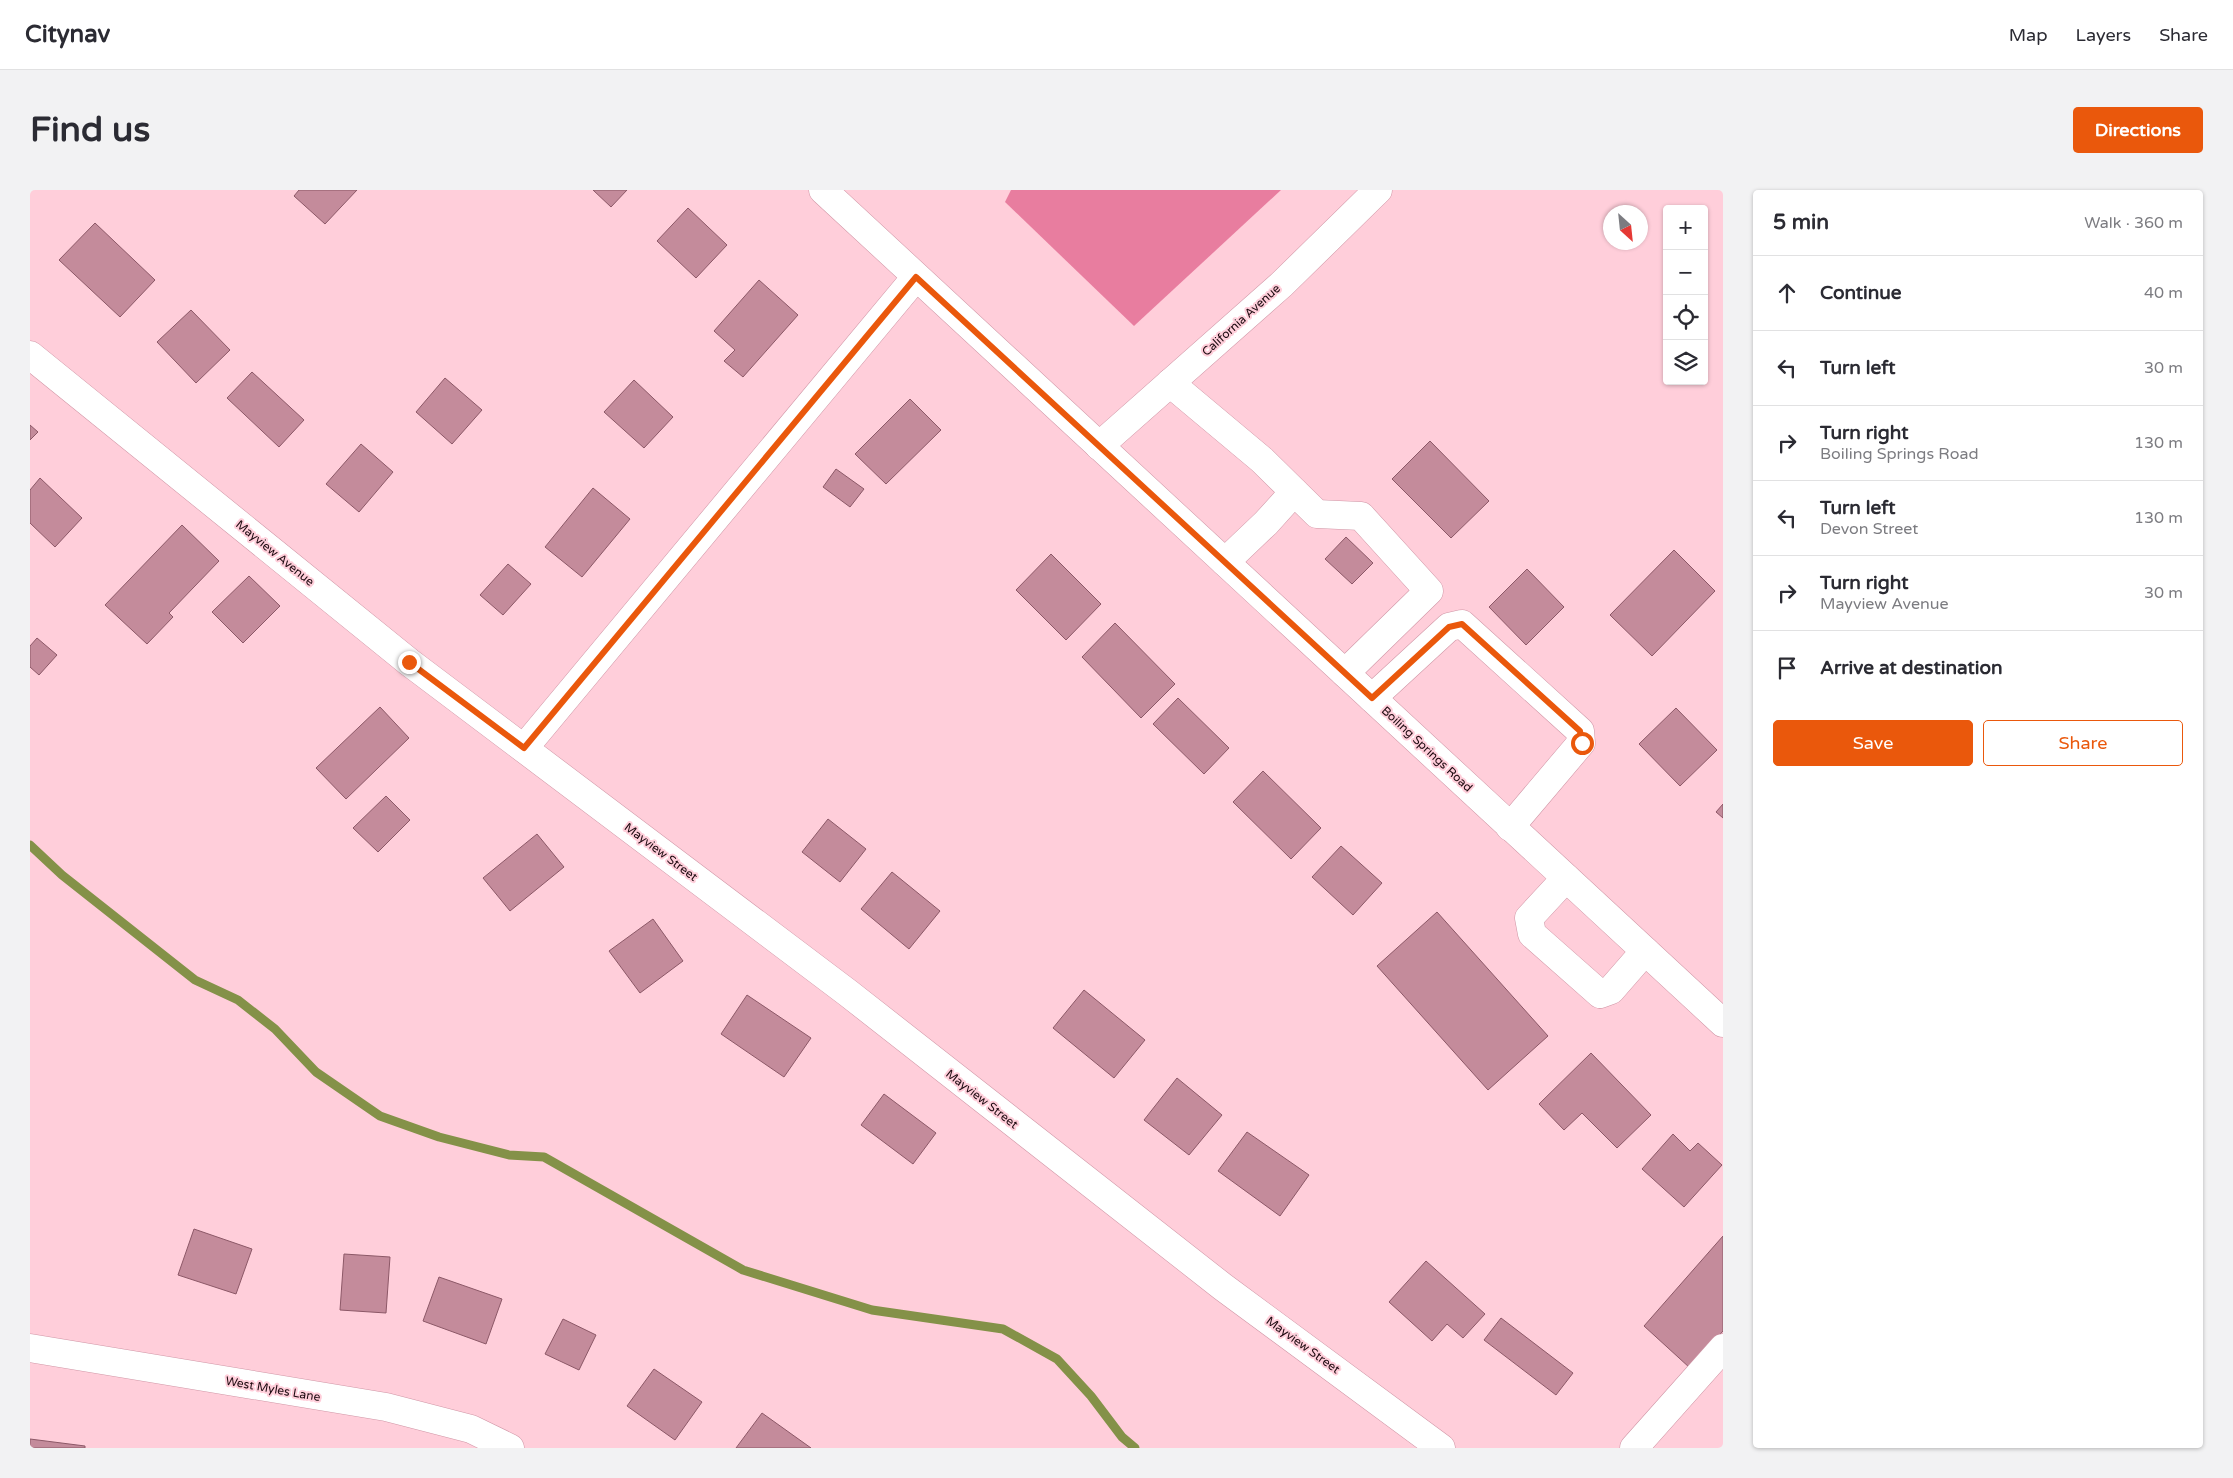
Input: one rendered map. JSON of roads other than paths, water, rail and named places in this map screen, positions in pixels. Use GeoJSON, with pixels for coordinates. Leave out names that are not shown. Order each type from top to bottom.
{"type":"FeatureCollection","features":[{"type":"Feature","properties":{"kind":"street","name":"Boiling Springs Road"},"geometry":{"type":"LineString","coordinates":[[823,190],[1723,1023]]}},
{"type":"Feature","properties":{"kind":"street","name":"California Avenue"},"geometry":{"type":"LineString","coordinates":[[1100,446],[1282,284],[1378,190]]}},
{"type":"Feature","properties":{"kind":"street"},"geometry":{"type":"LineString","coordinates":[[524,748],[916,277]]}},
{"type":"Feature","properties":{"kind":"street","name":"Mayview Avenue"},"geometry":{"type":"LineString","coordinates":[[30,354],[409,662],[524,748]]}},
{"type":"Feature","properties":{"kind":"street"},"geometry":{"type":"LineString","coordinates":[[1170,383],[1262,460],[1317,514],[1361,516],[1429,590],[1344,673]]}},
{"type":"Feature","properties":{"kind":"street"},"geometry":{"type":"LineString","coordinates":[[1225,562],[1266,524],[1294,492]]}},
{"type":"Feature","properties":{"kind":"street"},"geometry":{"type":"LineString","coordinates":[[1372,698],[1449,627],[1462,624],[1580,731],[1582,743],[1510,827]]}},
{"type":"Feature","properties":{"kind":"street","name":"Mayview Street"},"geometry":{"type":"LineString","coordinates":[[524,748],[848,994],[1223,1287],[1441,1448]]}},
{"type":"Feature","properties":{"kind":"street"},"geometry":{"type":"LineString","coordinates":[[1566,878],[1529,918],[1532,934],[1600,994],[1611,990],[1645,952]]}},
{"type":"Feature","properties":{"kind":"street","name":"West Myles Lane"},"geometry":{"type":"LineString","coordinates":[[30,1348],[386,1407],[471,1429],[510,1448]]}},
{"type":"Feature","properties":{"kind":"street"},"geometry":{"type":"LineString","coordinates":[[1634,1448],[1723,1348]]}},
{"type":"Feature","properties":{"kind":"waterway"},"geometry":{"type":"LineString","coordinates":[[30,845],[62,875],[195,980],[238,1000],[275,1029],[316,1072],[380,1116],[439,1137],[509,1155],[544,1157],[743,1270],[872,1310],[1003,1329],[1057,1359],[1091,1396],[1122,1437],[1135,1448]]}}]}
